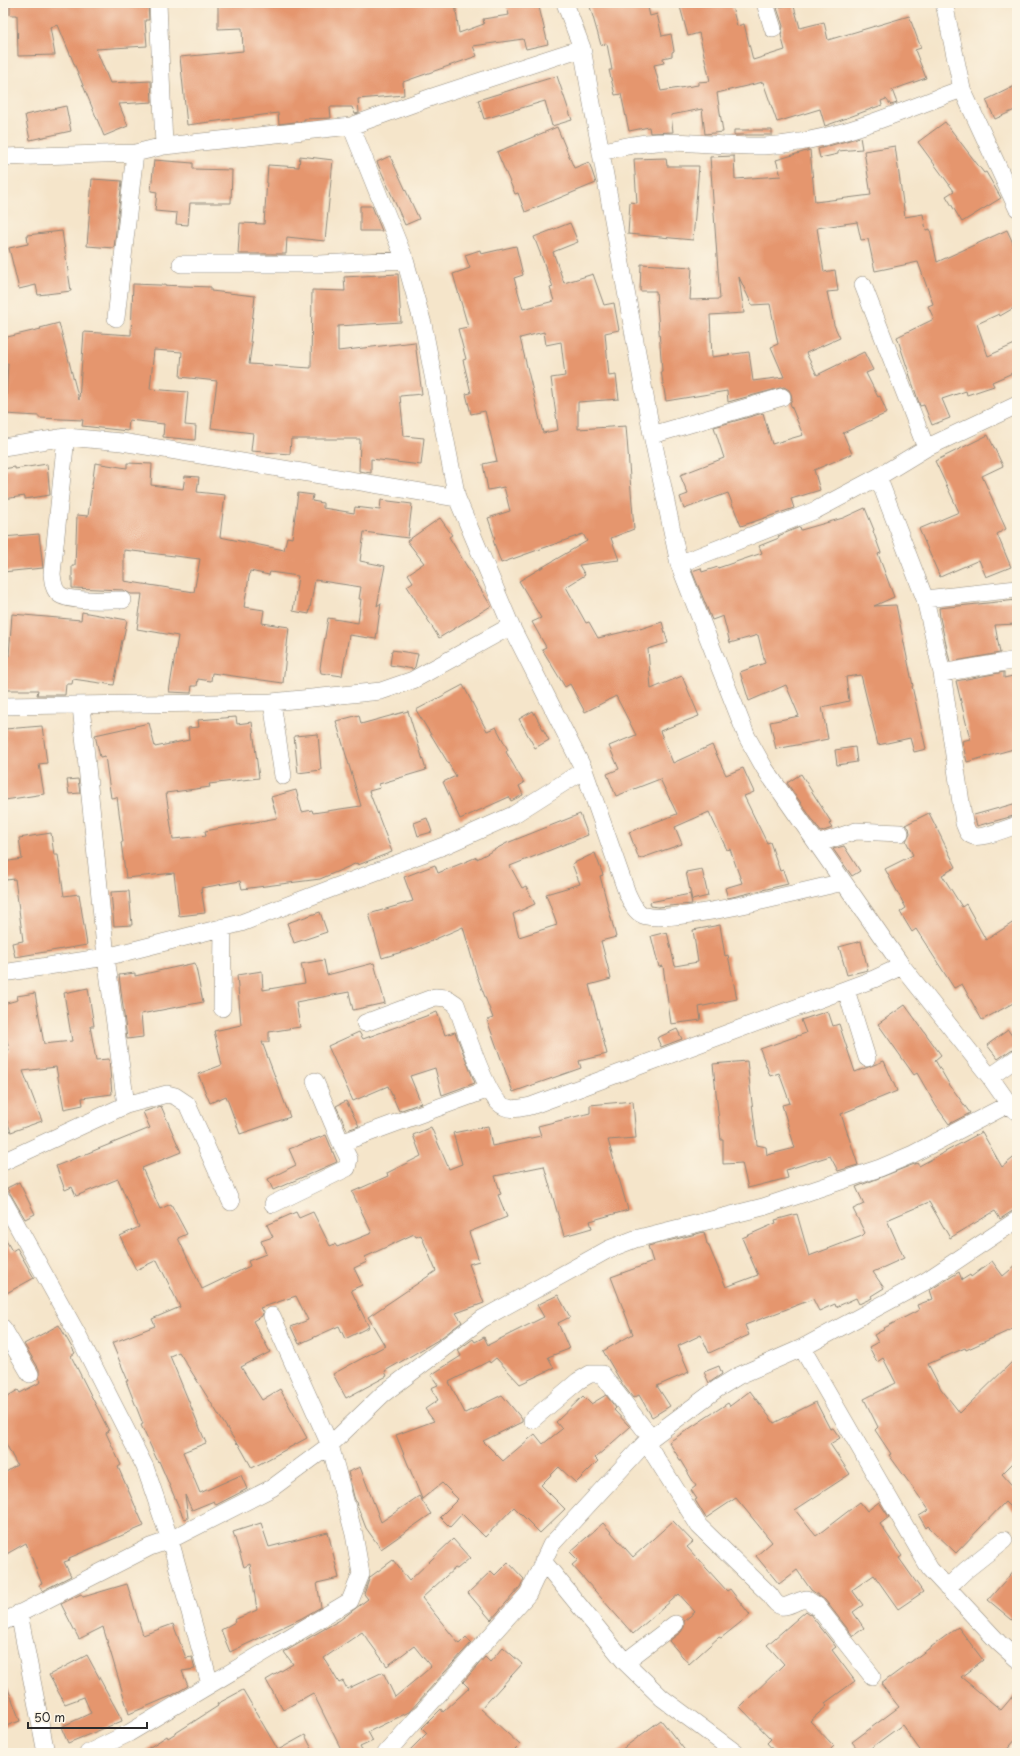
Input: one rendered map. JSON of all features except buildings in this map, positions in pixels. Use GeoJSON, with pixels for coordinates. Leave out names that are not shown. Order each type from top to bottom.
{"type":"FeatureCollection","features":[{"type":"Feature","properties":{"kind":"street"},"geometry":{"type":"LineString","coordinates":[[158,3],[164,146]]}},
{"type":"Feature","properties":{"kind":"street"},"geometry":{"type":"LineString","coordinates":[[3,1622],[150,1547],[170,1540],[272,1488],[330,1445],[383,1394],[482,1319],[609,1249],[635,1239],[763,1207],[880,1168],[1013,1108],[902,966],[765,769],[747,737],[679,564],[652,435],[582,48],[565,3]]}},
{"type":"Feature","properties":{"kind":"street"},"geometry":{"type":"LineString","coordinates":[[765,3],[773,29]]}},
{"type":"Feature","properties":{"kind":"street"},"geometry":{"type":"LineString","coordinates":[[947,3],[962,89],[1017,208]]}},
{"type":"Feature","properties":{"kind":"street"},"geometry":{"type":"LineString","coordinates":[[3,157],[135,153],[164,146],[351,126],[432,97],[582,48]]}},
{"type":"Feature","properties":{"kind":"street"},"geometry":{"type":"LineString","coordinates":[[601,152],[633,144],[658,142],[764,146],[815,139],[847,130],[962,89]]}},
{"type":"Feature","properties":{"kind":"street"},"geometry":{"type":"LineString","coordinates":[[351,126],[405,260],[423,324],[457,498],[511,626],[584,770],[627,893],[634,908],[643,915],[662,918],[720,909],[843,882]]}},
{"type":"Feature","properties":{"kind":"street"},"geometry":{"type":"LineString","coordinates":[[116,318],[135,153]]}},
{"type":"Feature","properties":{"kind":"street"},"geometry":{"type":"LineString","coordinates":[[181,264],[319,264],[405,260]]}},
{"type":"Feature","properties":{"kind":"street"},"geometry":{"type":"LineString","coordinates":[[863,285],[926,448]]}},
{"type":"Feature","properties":{"kind":"street"},"geometry":{"type":"LineString","coordinates":[[652,435],[782,397]]}},
{"type":"Feature","properties":{"kind":"street"},"geometry":{"type":"LineString","coordinates":[[679,564],[816,510],[878,477],[926,448],[1017,406]]}},
{"type":"Feature","properties":{"kind":"street"},"geometry":{"type":"LineString","coordinates":[[3,447],[66,438],[122,442],[457,498]]}},
{"type":"Feature","properties":{"kind":"street"},"geometry":{"type":"LineString","coordinates":[[66,438],[52,574],[53,586],[59,594],[73,599],[123,600]]}},
{"type":"Feature","properties":{"kind":"street"},"geometry":{"type":"LineString","coordinates":[[878,477],[925,599],[942,673],[964,824],[967,832],[973,836],[982,836],[1017,825]]}},
{"type":"Feature","properties":{"kind":"street"},"geometry":{"type":"LineString","coordinates":[[925,599],[1017,589]]}},
{"type":"Feature","properties":{"kind":"street"},"geometry":{"type":"LineString","coordinates":[[3,706],[272,702],[381,691],[413,680],[511,626]]}},
{"type":"Feature","properties":{"kind":"street"},"geometry":{"type":"LineString","coordinates":[[942,673],[1017,660]]}},
{"type":"Feature","properties":{"kind":"street"},"geometry":{"type":"LineString","coordinates":[[272,702],[282,776]]}},
{"type":"Feature","properties":{"kind":"street"},"geometry":{"type":"LineString","coordinates":[[80,706],[106,957],[126,1105]]}},
{"type":"Feature","properties":{"kind":"street"},"geometry":{"type":"LineString","coordinates":[[3,973],[106,957],[241,922],[446,846],[512,814],[584,770]]}},
{"type":"Feature","properties":{"kind":"street"},"geometry":{"type":"LineString","coordinates":[[817,844],[856,831],[900,834]]}},
{"type":"Feature","properties":{"kind":"street"},"geometry":{"type":"LineString","coordinates":[[222,1008],[223,927]]}},
{"type":"Feature","properties":{"kind":"street"},"geometry":{"type":"LineString","coordinates":[[365,1023],[435,997],[447,998],[456,1004],[489,1089],[499,1104],[512,1109],[531,1106],[846,990],[902,966]]}},
{"type":"Feature","properties":{"kind":"street"},"geometry":{"type":"LineString","coordinates":[[846,990],[867,1058]]}},
{"type":"Feature","properties":{"kind":"street"},"geometry":{"type":"LineString","coordinates":[[990,1077],[1017,1058]]}},
{"type":"Feature","properties":{"kind":"street"},"geometry":{"type":"LineString","coordinates":[[273,1204],[347,1168],[349,1159],[315,1081]]}},
{"type":"Feature","properties":{"kind":"street"},"geometry":{"type":"LineString","coordinates":[[341,1143],[489,1089]]}},
{"type":"Feature","properties":{"kind":"street"},"geometry":{"type":"LineString","coordinates":[[3,1162],[126,1105],[167,1094],[176,1096],[187,1104],[231,1202]]}},
{"type":"Feature","properties":{"kind":"street"},"geometry":{"type":"LineString","coordinates":[[3,1200],[79,1337],[145,1467],[170,1540],[210,1684]]}},
{"type":"Feature","properties":{"kind":"street"},"geometry":{"type":"LineString","coordinates":[[386,1753],[528,1594],[551,1545],[649,1440],[717,1389],[738,1376],[802,1348],[926,1281],[1017,1220]]}},
{"type":"Feature","properties":{"kind":"street"},"geometry":{"type":"LineString","coordinates":[[88,1753],[129,1733],[350,1601],[361,1574],[354,1534],[330,1445],[272,1316]]}},
{"type":"Feature","properties":{"kind":"street"},"geometry":{"type":"LineString","coordinates":[[3,1328],[30,1374]]}},
{"type":"Feature","properties":{"kind":"street"},"geometry":{"type":"LineString","coordinates":[[802,1348],[930,1569],[999,1643],[1017,1659]]}},
{"type":"Feature","properties":{"kind":"street"},"geometry":{"type":"LineString","coordinates":[[532,1420],[578,1381],[590,1374],[602,1374],[649,1440],[699,1526],[770,1595],[775,1604],[783,1606],[793,1605],[800,1600],[806,1599],[817,1606],[872,1676]]}},
{"type":"Feature","properties":{"kind":"street"},"geometry":{"type":"LineString","coordinates":[[947,1588],[966,1570],[1004,1540]]}},
{"type":"Feature","properties":{"kind":"street"},"geometry":{"type":"LineString","coordinates":[[543,1561],[625,1662],[662,1698],[736,1753]]}},
{"type":"Feature","properties":{"kind":"street"},"geometry":{"type":"LineString","coordinates":[[19,1613],[46,1753]]}},
{"type":"Feature","properties":{"kind":"street"},"geometry":{"type":"LineString","coordinates":[[625,1662],[675,1624]]}}]}
